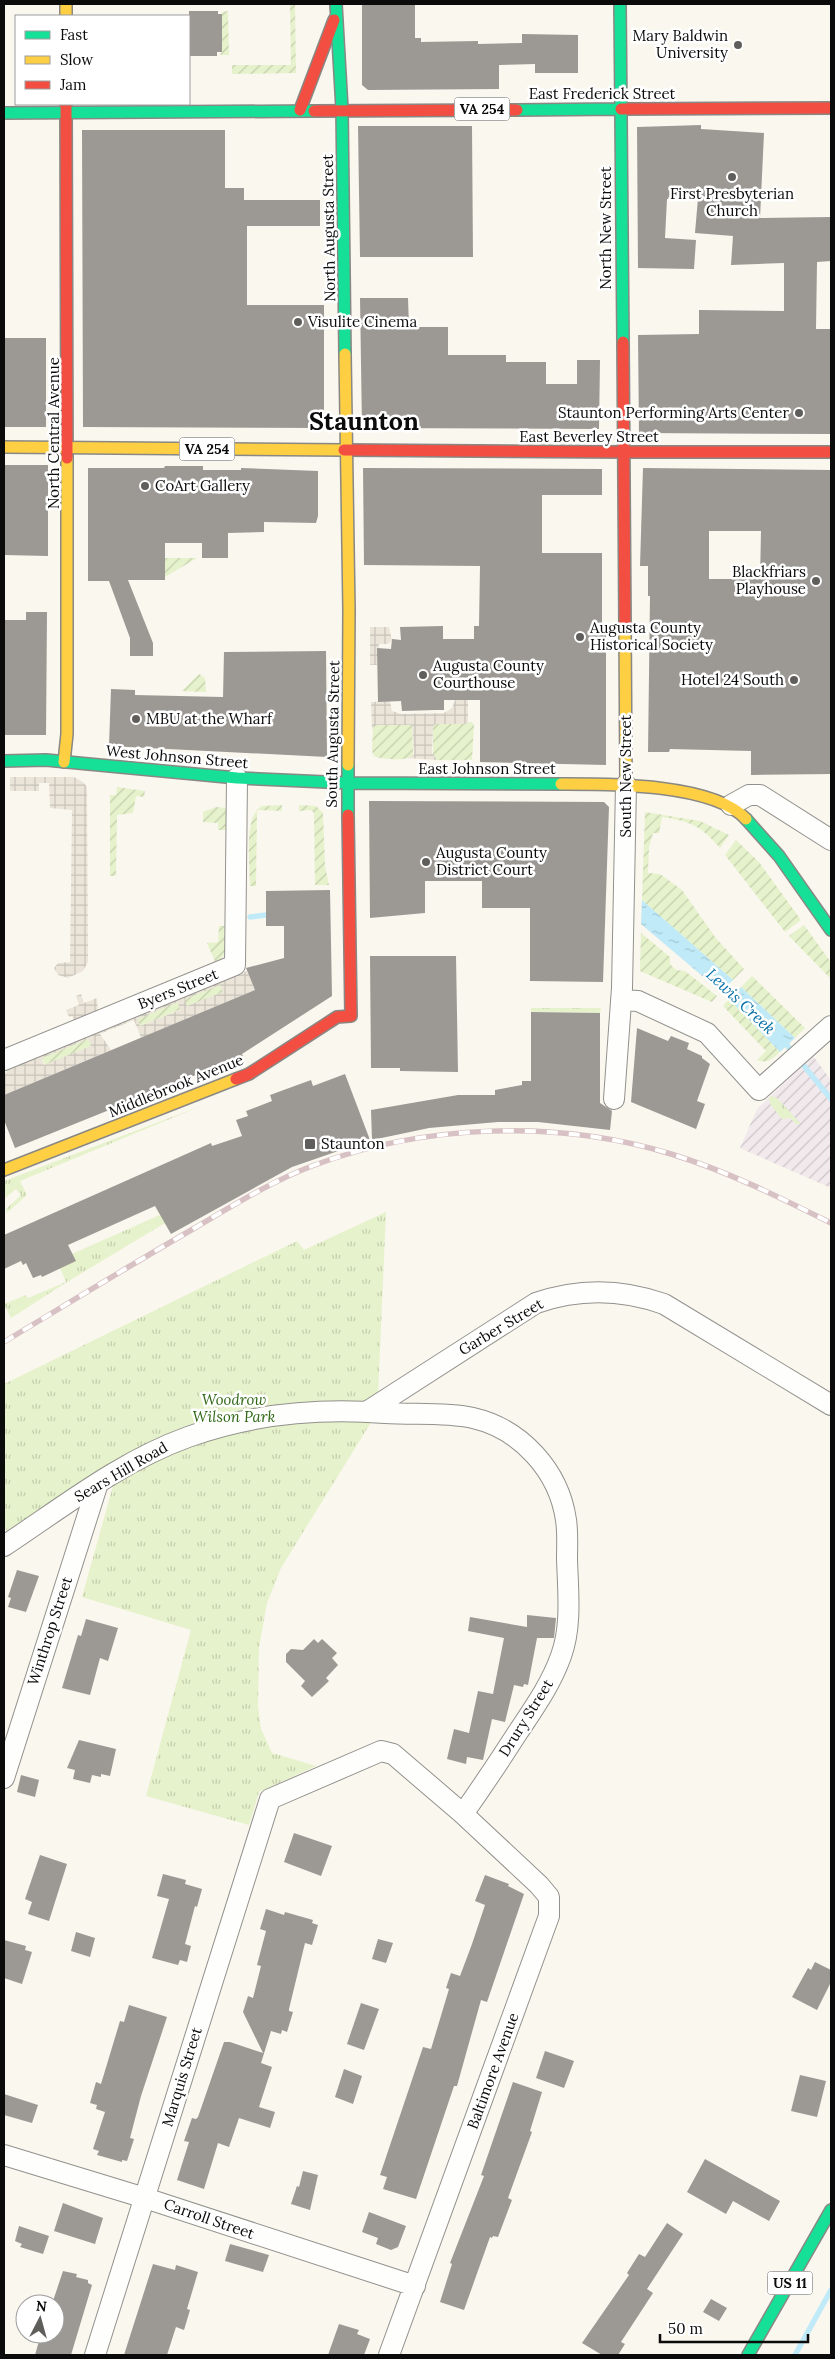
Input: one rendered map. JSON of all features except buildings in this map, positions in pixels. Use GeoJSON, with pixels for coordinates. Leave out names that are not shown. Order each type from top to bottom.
{"type":"FeatureCollection","features":[{"type":"Feature","properties":{"kind":"main road","name":"North New Street"},"geometry":{"type":"LineString","coordinates":[[620,4],[622,452]]}},
{"type":"Feature","properties":{"kind":"main road","name":"North Augusta Street"},"geometry":{"type":"LineString","coordinates":[[336,9],[341,59],[347,451]]}},
{"type":"Feature","properties":{"kind":"main road"},"geometry":{"type":"LineString","coordinates":[[300,110],[336,9]]}},
{"type":"Feature","properties":{"kind":"main road","name":"VA 254"},"geometry":{"type":"LineString","coordinates":[[4,113],[66,108],[342,109]]}},
{"type":"Feature","properties":{"kind":"main road","name":"North Central Avenue"},"geometry":{"type":"LineString","coordinates":[[64,762],[68,696],[66,108]]}},
{"type":"Feature","properties":{"kind":"main road","name":"East Frederick Street"},"geometry":{"type":"LineString","coordinates":[[342,109],[831,108]]}},
{"type":"Feature","properties":{"kind":"main road","name":"VA 254"},"geometry":{"type":"LineString","coordinates":[[4,447],[347,451]]}},
{"type":"Feature","properties":{"kind":"main road","name":"East Beverley Street"},"geometry":{"type":"LineString","coordinates":[[347,451],[831,452]]}},
{"type":"Feature","properties":{"kind":"main road","name":"South Augusta Street"},"geometry":{"type":"LineString","coordinates":[[347,451],[351,1016]]}},
{"type":"Feature","properties":{"kind":"main road","name":"South New Street"},"geometry":{"type":"LineString","coordinates":[[622,452],[626,785]]}},
{"type":"Feature","properties":{"kind":"main road","name":"West Johnson Street"},"geometry":{"type":"LineString","coordinates":[[4,761],[64,762],[237,778],[348,783]]}},
{"type":"Feature","properties":{"kind":"main road","name":"East Johnson Street"},"geometry":{"type":"LineString","coordinates":[[348,783],[626,785],[703,796],[731,805]]}},
{"type":"Feature","properties":{"kind":"main road"},"geometry":{"type":"LineString","coordinates":[[731,805],[741,813],[771,847],[831,930]]}},
{"type":"Feature","properties":{"kind":"main road","name":"Middlebrook Avenue"},"geometry":{"type":"LineString","coordinates":[[4,1170],[241,1077],[256,1070],[337,1017],[351,1016]]}},
{"type":"Feature","properties":{"kind":"main road","name":"US 11"},"geometry":{"type":"LineString","coordinates":[[748,2355],[831,2210]]}},
{"type":"Feature","properties":{"kind":"street","name":"Byers Street"},"geometry":{"type":"LineString","coordinates":[[4,1060],[234,965],[237,778]]}},
{"type":"Feature","properties":{"kind":"street","name":"South New Street"},"geometry":{"type":"LineString","coordinates":[[614,1099],[621,1000],[626,785]]}},
{"type":"Feature","properties":{"kind":"street"},"geometry":{"type":"LineString","coordinates":[[731,805],[749,795],[760,795],[831,840]]}},
{"type":"Feature","properties":{"kind":"street"},"geometry":{"type":"LineString","coordinates":[[621,1000],[638,1001],[707,1033],[759,1090],[831,1026]]}},
{"type":"Feature","properties":{"kind":"street","name":"Garber Street"},"geometry":{"type":"LineString","coordinates":[[368,1411],[536,1303],[571,1293],[587,1291],[637,1296],[664,1304],[831,1405]]}},
{"type":"Feature","properties":{"kind":"street","name":"Sears Hill Road"},"geometry":{"type":"LineString","coordinates":[[4,1546],[98,1483],[160,1448],[216,1428],[303,1412],[368,1411]]}},
{"type":"Feature","properties":{"kind":"street","name":"Drury Street"},"geometry":{"type":"LineString","coordinates":[[368,1411],[471,1418],[502,1429],[514,1436],[532,1452],[547,1470],[566,1519],[567,1631],[561,1657],[543,1694],[464,1814]]}},
{"type":"Feature","properties":{"kind":"street","name":"Winthrop Street"},"geometry":{"type":"LineString","coordinates":[[4,1778],[98,1483]]}},
{"type":"Feature","properties":{"kind":"street","name":"Marquis Street"},"geometry":{"type":"LineString","coordinates":[[95,2355],[270,1799],[381,1751],[387,1751],[464,1814]]}},
{"type":"Feature","properties":{"kind":"street","name":"Baltimore Avenue"},"geometry":{"type":"LineString","coordinates":[[389,2355],[549,1916],[547,1892],[464,1814]]}},
{"type":"Feature","properties":{"kind":"street","name":"Carroll Street"},"geometry":{"type":"LineString","coordinates":[[4,2155],[145,2198],[415,2286]]}},
{"type":"Feature","properties":{"kind":"shaded area"},"geometry":{"type":"Polygon","coordinates":[[[370,627],[389,627],[392,640],[388,644],[379,644],[377,665],[370,665],[370,627]]]}},
{"type":"Feature","properties":{"kind":"shaded area"},"geometry":{"type":"Polygon","coordinates":[[[455,700],[468,700],[468,724],[436,724],[433,726],[432,753],[437,760],[407,758],[414,755],[412,725],[377,725],[373,727],[372,731],[371,702],[390,701],[392,711],[402,714],[444,713],[452,708],[455,700]]]}},
{"type":"Feature","properties":{"kind":"shaded area"},"geometry":{"type":"Polygon","coordinates":[[[10,777],[74,777],[83,782],[87,787],[88,962],[83,971],[68,978],[58,975],[54,968],[58,963],[70,962],[72,810],[50,808],[49,783],[39,783],[39,791],[10,791],[10,777]]]}},
{"type":"Feature","properties":{"kind":"shaded area"},"geometry":{"type":"Polygon","coordinates":[[[247,971],[255,990],[141,1038],[134,1020],[100,1034],[111,1050],[4,1095],[4,1075],[8,1070],[247,971]],[[220,985],[185,999],[187,1006],[223,992],[220,985]],[[178,1002],[138,1019],[140,1026],[180,1010],[178,1002]],[[88,1039],[42,1058],[44,1065],[91,1046],[88,1039]]]}},
{"type":"Feature","properties":{"kind":"shaded area"},"geometry":{"type":"Polygon","coordinates":[[[81,994],[84,1003],[97,998],[98,1011],[74,1021],[72,1016],[69,1017],[66,1010],[79,1005],[76,996],[81,994]]]}},
{"type":"Feature","properties":{"kind":"shaded area"},"geometry":{"type":"Polygon","coordinates":[[[813,1056],[831,1080],[831,1188],[740,1148],[757,1109],[813,1056]]]}},
{"type":"Feature","properties":{"kind":"green space"},"geometry":{"type":"Polygon","coordinates":[[[290,4],[295,4],[296,73],[232,74],[232,65],[291,65],[290,4]]]}},
{"type":"Feature","properties":{"kind":"green space"},"geometry":{"type":"Polygon","coordinates":[[[228,11],[229,55],[220,55],[222,52],[222,12],[228,11]]]}},
{"type":"Feature","properties":{"kind":"green space"},"geometry":{"type":"Polygon","coordinates":[[[165,558],[197,558],[165,577],[165,558]]]}},
{"type":"Feature","properties":{"kind":"green space"},"geometry":{"type":"Polygon","coordinates":[[[199,674],[205,678],[206,692],[182,691],[199,674]]]}},
{"type":"Feature","properties":{"kind":"green space"},"geometry":{"type":"Polygon","coordinates":[[[472,722],[474,725],[472,760],[437,760],[433,757],[433,726],[436,724],[472,722]]]}},
{"type":"Feature","properties":{"kind":"green space"},"geometry":{"type":"Polygon","coordinates":[[[412,725],[413,756],[405,759],[394,759],[374,756],[372,751],[373,726],[412,725]]]}},
{"type":"Feature","properties":{"kind":"green space"},"geometry":{"type":"Polygon","coordinates":[[[117,787],[145,791],[144,797],[136,796],[133,813],[117,815],[116,876],[110,876],[110,795],[116,795],[117,787]]]}},
{"type":"Feature","properties":{"kind":"green space"},"geometry":{"type":"Polygon","coordinates":[[[282,805],[282,811],[258,810],[257,812],[256,886],[250,886],[249,842],[252,820],[256,811],[262,806],[282,805]]]}},
{"type":"Feature","properties":{"kind":"green space"},"geometry":{"type":"Polygon","coordinates":[[[299,805],[316,806],[323,813],[325,866],[329,885],[315,885],[314,813],[311,810],[299,811],[299,805]]]}},
{"type":"Feature","properties":{"kind":"green space"},"geometry":{"type":"Polygon","coordinates":[[[216,807],[226,808],[226,830],[218,830],[218,823],[203,822],[203,812],[216,807]]]}},
{"type":"Feature","properties":{"kind":"green space"},"geometry":{"type":"Polygon","coordinates":[[[645,812],[700,821],[729,835],[720,848],[707,834],[694,826],[680,820],[662,817],[659,833],[653,833],[649,847],[648,873],[660,874],[682,890],[715,937],[744,969],[733,980],[642,900],[645,812]]]}},
{"type":"Feature","properties":{"kind":"green space"},"geometry":{"type":"Polygon","coordinates":[[[736,840],[759,862],[801,920],[785,932],[725,855],[736,840]]]}},
{"type":"Feature","properties":{"kind":"green space"},"geometry":{"type":"Polygon","coordinates":[[[804,925],[830,961],[831,979],[789,936],[804,925]]]}},
{"type":"Feature","properties":{"kind":"green space"},"geometry":{"type":"Polygon","coordinates":[[[219,926],[226,926],[226,947],[223,956],[216,964],[207,943],[218,942],[219,926]]]}},
{"type":"Feature","properties":{"kind":"green space"},"geometry":{"type":"Polygon","coordinates":[[[641,933],[670,957],[670,964],[676,970],[685,971],[717,996],[712,1002],[640,971],[641,933]]]}},
{"type":"Feature","properties":{"kind":"green space"},"geometry":{"type":"Polygon","coordinates":[[[752,976],[805,1028],[795,1038],[741,987],[752,976]]]}},
{"type":"Feature","properties":{"kind":"green space"},"geometry":{"type":"Polygon","coordinates":[[[220,985],[223,992],[187,1007],[184,999],[220,985]]]}},
{"type":"Feature","properties":{"kind":"green space"},"geometry":{"type":"Polygon","coordinates":[[[729,999],[780,1052],[775,1057],[767,1061],[757,1060],[766,1051],[723,1006],[729,999]]]}},
{"type":"Feature","properties":{"kind":"green space"},"geometry":{"type":"Polygon","coordinates":[[[178,1002],[181,1009],[140,1026],[137,1019],[178,1002]]]}},
{"type":"Feature","properties":{"kind":"green space"},"geometry":{"type":"Polygon","coordinates":[[[531,1008],[601,1008],[600,1013],[531,1012],[531,1008]]]}},
{"type":"Feature","properties":{"kind":"green space"},"geometry":{"type":"Polygon","coordinates":[[[88,1039],[91,1046],[45,1065],[42,1058],[88,1039]]]}},
{"type":"Feature","properties":{"kind":"green space"},"geometry":{"type":"Polygon","coordinates":[[[772,1096],[777,1098],[800,1123],[797,1125],[790,1118],[782,1119],[770,1104],[769,1098],[772,1096]]]}},
{"type":"Feature","properties":{"kind":"green space"},"geometry":{"type":"Polygon","coordinates":[[[206,1104],[20,1181],[27,1195],[7,1213],[6,1209],[21,1195],[16,1189],[4,1199],[4,1181],[206,1104]]]}},
{"type":"Feature","properties":{"kind":"green space","name":"Woodrow Wilson Park"},"geometry":{"type":"Polygon","coordinates":[[[386,1212],[378,1396],[370,1424],[281,1568],[267,1603],[259,1647],[258,1706],[261,1729],[272,1753],[316,1766],[259,1792],[249,1825],[146,1796],[191,1630],[82,1597],[120,1461],[8,1532],[4,1527],[4,1384],[297,1241],[304,1250],[386,1212]]]}},
{"type":"Feature","properties":{"kind":"green space"},"geometry":{"type":"Polygon","coordinates":[[[162,1214],[165,1223],[11,1318],[4,1304],[26,1295],[28,1298],[66,1282],[60,1268],[72,1254],[162,1214]]]}},
{"type":"Feature","properties":{"kind":"water"},"geometry":{"type":"Polygon","coordinates":[[[642,900],[733,980],[721,992],[641,924],[642,900]]]}},
{"type":"Feature","properties":{"kind":"water"},"geometry":{"type":"Polygon","coordinates":[[[741,987],[795,1038],[780,1052],[729,999],[741,987]]]}},
{"type":"Feature","properties":{"kind":"waterway","name":"Lewis Creek"},"geometry":{"type":"LineString","coordinates":[[250,917],[266,915]]}},
{"type":"Feature","properties":{"kind":"waterway","name":"Lewis Creek"},"geometry":{"type":"LineString","coordinates":[[723,982],[740,998]]}},
{"type":"Feature","properties":{"kind":"waterway","name":"Lewis Creek"},"geometry":{"type":"LineString","coordinates":[[782,1039],[831,1099]]}},
{"type":"Feature","properties":{"kind":"waterway"},"geometry":{"type":"LineString","coordinates":[[795,2355],[831,2290]]}},
{"type":"Feature","properties":{"kind":"railway"},"geometry":{"type":"LineString","coordinates":[[4,1342],[281,1179],[312,1166],[355,1152],[399,1141],[490,1131],[537,1131],[582,1135],[627,1143],[671,1154],[733,1176],[831,1223]]}},
{"type":"Feature","properties":{"kind":"traffic: fast"},"geometry":{"type":"LineString","coordinates":[[336,4],[342,109],[345,354]]}},
{"type":"Feature","properties":{"kind":"traffic: fast"},"geometry":{"type":"LineString","coordinates":[[620,4],[623,342]]}},
{"type":"Feature","properties":{"kind":"traffic: fast"},"geometry":{"type":"LineString","coordinates":[[517,110],[621,109]]}},
{"type":"Feature","properties":{"kind":"traffic: fast"},"geometry":{"type":"LineString","coordinates":[[4,113],[314,111]]}},
{"type":"Feature","properties":{"kind":"traffic: fast"},"geometry":{"type":"LineString","coordinates":[[4,761],[46,760],[237,778],[348,783],[348,815]]}},
{"type":"Feature","properties":{"kind":"traffic: fast"},"geometry":{"type":"LineString","coordinates":[[348,765],[348,783],[561,784]]}},
{"type":"Feature","properties":{"kind":"traffic: fast"},"geometry":{"type":"LineString","coordinates":[[746,819],[779,856],[831,930]]}},
{"type":"Feature","properties":{"kind":"traffic: fast"},"geometry":{"type":"LineString","coordinates":[[748,2355],[831,2210]]}},
{"type":"Feature","properties":{"kind":"traffic: slow"},"geometry":{"type":"LineString","coordinates":[[66,4],[66,15]]}},
{"type":"Feature","properties":{"kind":"traffic: slow"},"geometry":{"type":"LineString","coordinates":[[345,354],[349,610],[348,765]]}},
{"type":"Feature","properties":{"kind":"traffic: slow"},"geometry":{"type":"LineString","coordinates":[[4,447],[344,450]]}},
{"type":"Feature","properties":{"kind":"traffic: slow"},"geometry":{"type":"LineString","coordinates":[[64,762],[67,734],[67,458]]}},
{"type":"Feature","properties":{"kind":"traffic: slow"},"geometry":{"type":"LineString","coordinates":[[625,627],[626,785]]}},
{"type":"Feature","properties":{"kind":"traffic: slow"},"geometry":{"type":"LineString","coordinates":[[561,784],[605,784],[685,792],[710,798],[731,807],[746,819]]}},
{"type":"Feature","properties":{"kind":"traffic: slow"},"geometry":{"type":"LineString","coordinates":[[4,1170],[236,1079]]}},
{"type":"Feature","properties":{"kind":"traffic: jam"},"geometry":{"type":"LineString","coordinates":[[300,110],[334,20]]}},
{"type":"Feature","properties":{"kind":"traffic: jam"},"geometry":{"type":"LineString","coordinates":[[66,105],[67,458]]}},
{"type":"Feature","properties":{"kind":"traffic: jam"},"geometry":{"type":"LineString","coordinates":[[621,109],[831,108]]}},
{"type":"Feature","properties":{"kind":"traffic: jam"},"geometry":{"type":"LineString","coordinates":[[314,111],[517,110]]}},
{"type":"Feature","properties":{"kind":"traffic: jam"},"geometry":{"type":"LineString","coordinates":[[623,342],[625,627]]}},
{"type":"Feature","properties":{"kind":"traffic: jam"},"geometry":{"type":"LineString","coordinates":[[344,450],[623,452]]}},
{"type":"Feature","properties":{"kind":"traffic: jam"},"geometry":{"type":"LineString","coordinates":[[623,452],[831,452]]}},
{"type":"Feature","properties":{"kind":"traffic: jam"},"geometry":{"type":"LineString","coordinates":[[236,1079],[249,1074],[337,1017],[351,1016],[348,815]]}},
{"type":"Feature","properties":{"kind":"place","name":"Mary Baldwin University"},"geometry":{"type":"Point","coordinates":[738,45]}},
{"type":"Feature","properties":{"kind":"place","name":"First Presbyterian Church"},"geometry":{"type":"Point","coordinates":[732,177]}},
{"type":"Feature","properties":{"kind":"place","name":"Visulite Cinema"},"geometry":{"type":"Point","coordinates":[298,322]}},
{"type":"Feature","properties":{"kind":"place","name":"Staunton Performing Arts Center"},"geometry":{"type":"Point","coordinates":[799,413]}},
{"type":"Feature","properties":{"kind":"place","name":"CoArt Gallery"},"geometry":{"type":"Point","coordinates":[145,486]}},
{"type":"Feature","properties":{"kind":"place","name":"Blackfriars Playhouse"},"geometry":{"type":"Point","coordinates":[816,581]}},
{"type":"Feature","properties":{"kind":"place","name":"Augusta County Historical Society"},"geometry":{"type":"Point","coordinates":[580,637]}},
{"type":"Feature","properties":{"kind":"place","name":"Augusta County Courthouse"},"geometry":{"type":"Point","coordinates":[423,675]}},
{"type":"Feature","properties":{"kind":"place","name":"Hotel 24 South"},"geometry":{"type":"Point","coordinates":[794,680]}},
{"type":"Feature","properties":{"kind":"place","name":"MBU at the Wharf"},"geometry":{"type":"Point","coordinates":[136,719]}},
{"type":"Feature","properties":{"kind":"place","name":"Augusta County District Court"},"geometry":{"type":"Point","coordinates":[426,862]}},
{"type":"Feature","properties":{"kind":"place","name":"Staunton"},"geometry":{"type":"Point","coordinates":[310,1144]}},
{"type":"Feature","properties":{"kind":"district","name":"Staunton"},"geometry":{"type":"Point","coordinates":[364,421]}}]}
